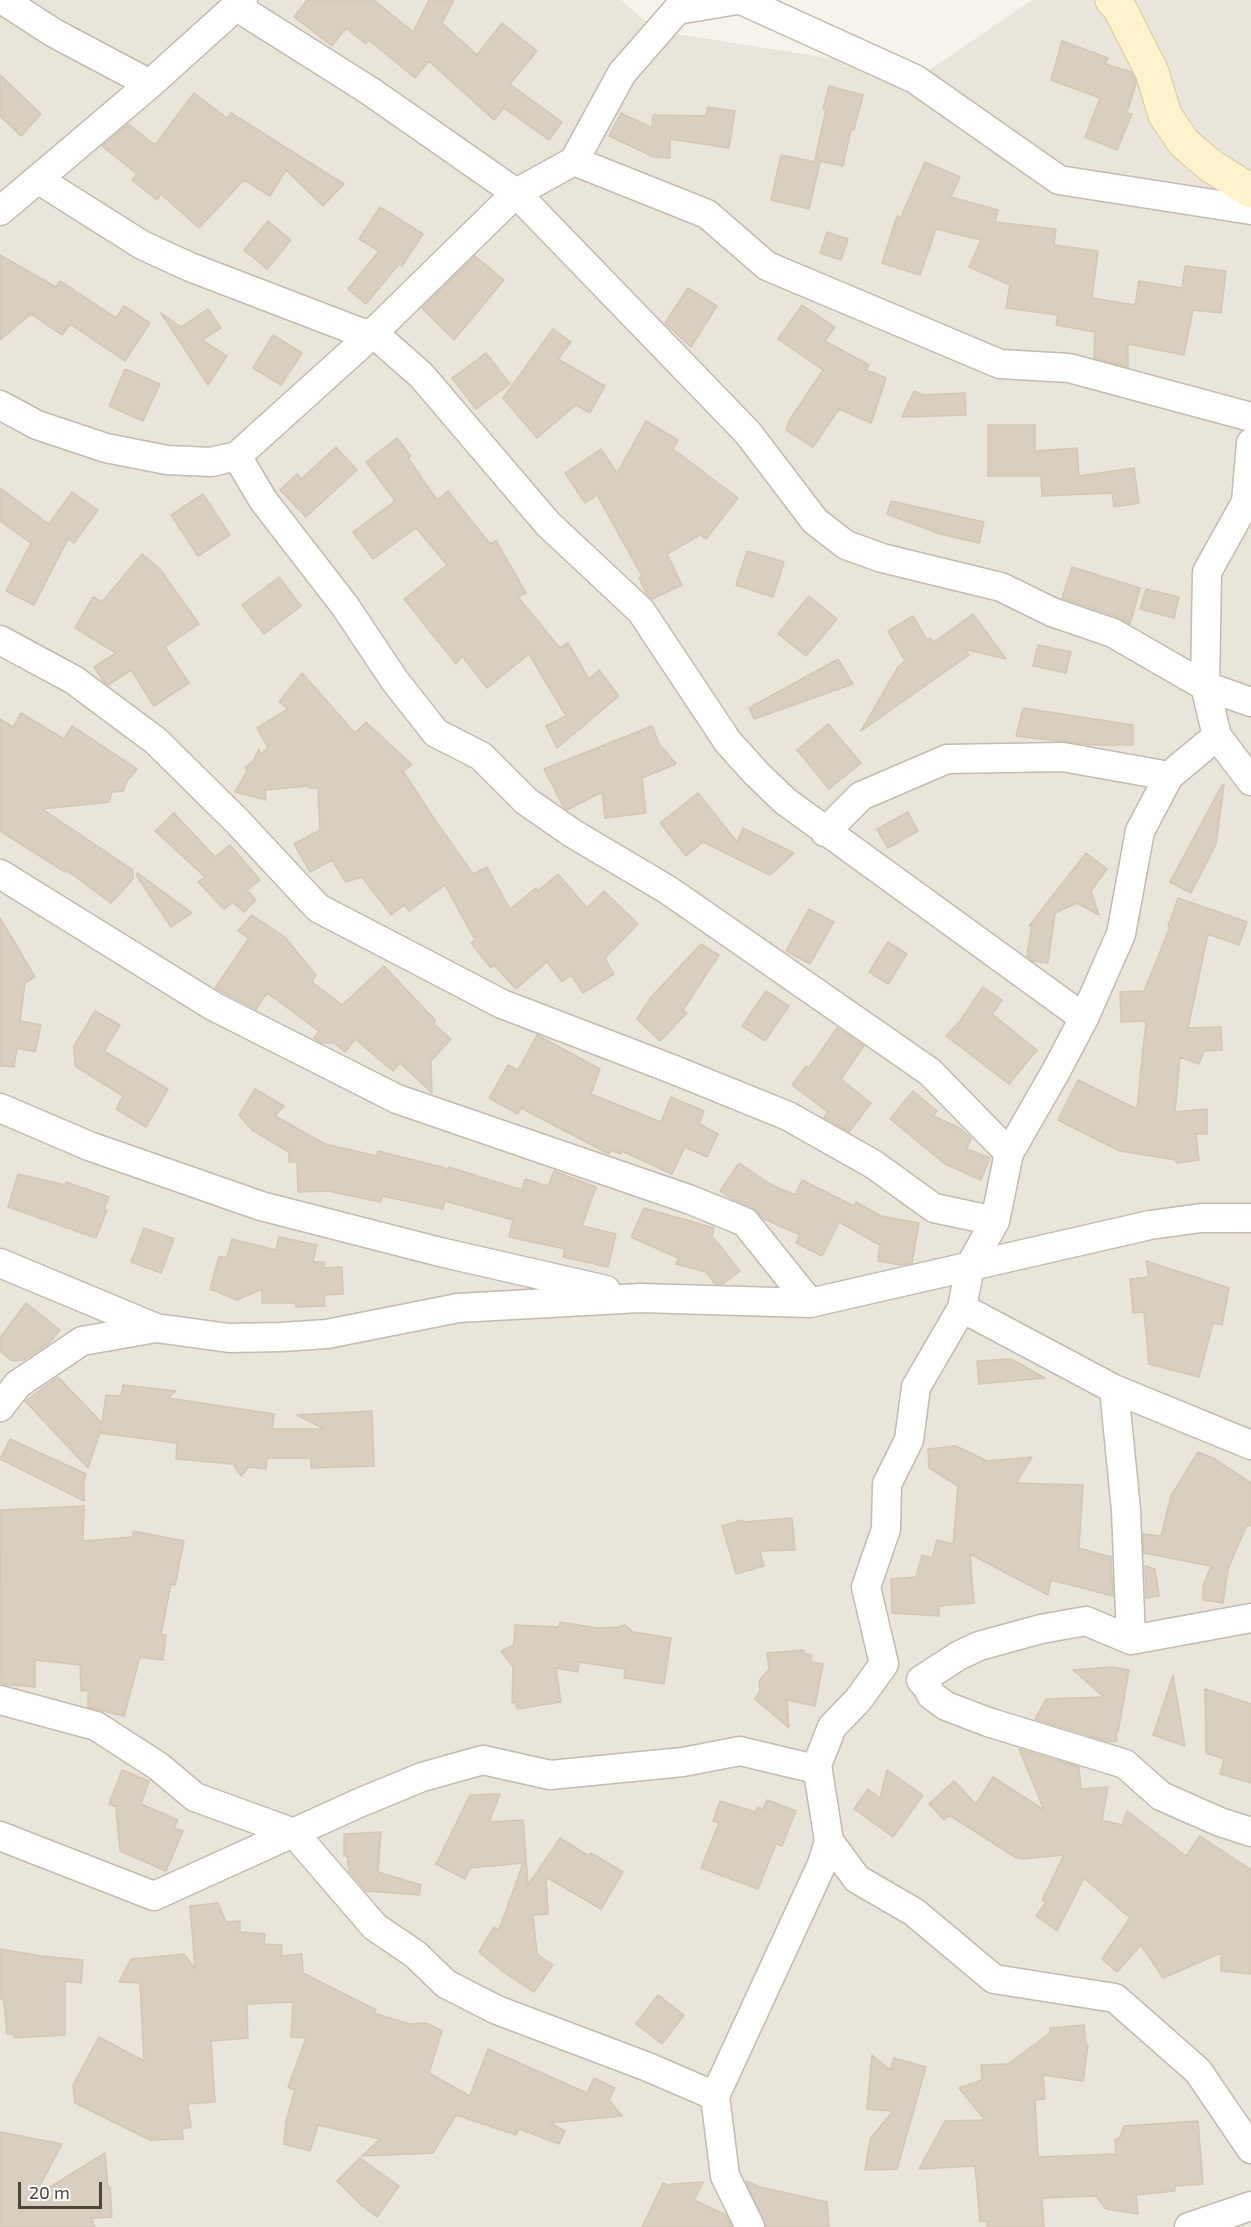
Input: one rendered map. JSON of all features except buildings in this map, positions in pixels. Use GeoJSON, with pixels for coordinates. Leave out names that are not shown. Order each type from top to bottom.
{"type":"FeatureCollection","features":[{"type":"Feature","properties":{"kind":"street"},"geometry":{"type":"LineString","coordinates":[[3,0],[54,33],[150,84]]}},
{"type":"Feature","properties":{"kind":"street"},"geometry":{"type":"LineString","coordinates":[[0,405],[37,425],[106,448],[167,460],[211,462],[237,456],[371,334],[516,193],[574,161],[622,74],[677,10],[739,0],[915,79],[1059,180],[1251,210]]}},
{"type":"Feature","properties":{"kind":"street"},"geometry":{"type":"LineString","coordinates":[[1112,0],[1152,72],[1164,115],[1184,143],[1211,166],[1251,191]]}},
{"type":"Feature","properties":{"kind":"street"},"geometry":{"type":"LineString","coordinates":[[0,211],[150,84],[240,3],[516,193],[748,433],[815,521],[846,545],[882,558],[1001,587],[1052,612],[1113,633],[1205,686],[1251,702]]}},
{"type":"Feature","properties":{"kind":"street"},"geometry":{"type":"LineString","coordinates":[[574,161],[707,214],[767,266],[1000,364],[1069,368],[1251,417]]}},
{"type":"Feature","properties":{"kind":"street"},"geometry":{"type":"LineString","coordinates":[[39,180],[142,245],[190,267],[371,334],[422,375],[548,524],[641,610],[728,742],[785,801],[1084,1018]]}},
{"type":"Feature","properties":{"kind":"street"},"geometry":{"type":"LineString","coordinates":[[1251,443],[1246,502],[1207,572],[1205,686],[1217,736],[1251,782]]}},
{"type":"Feature","properties":{"kind":"street"},"geometry":{"type":"LineString","coordinates":[[237,456],[262,500],[345,606],[395,681],[436,733],[481,756],[526,801],[572,833],[668,890],[930,1072],[1009,1153]]}},
{"type":"Feature","properties":{"kind":"street"},"geometry":{"type":"LineString","coordinates":[[0,640],[74,680],[156,741],[237,821],[318,908],[502,1004],[788,1116],[873,1164],[934,1208],[995,1221]]}},
{"type":"Feature","properties":{"kind":"street"},"geometry":{"type":"LineString","coordinates":[[750,2227],[725,2176],[715,2096],[822,1864],[829,1841],[817,1765],[832,1726],[858,1700],[884,1664],[866,1587],[886,1529],[886,1484],[909,1440],[916,1387],[962,1308],[970,1266],[995,1221],[1009,1153],[1084,1018],[1121,934],[1140,831],[1169,776],[1217,736]]}},
{"type":"Feature","properties":{"kind":"street"},"geometry":{"type":"LineString","coordinates":[[825,832],[861,796],[947,759],[1063,756],[1169,776]]}},
{"type":"Feature","properties":{"kind":"street"},"geometry":{"type":"LineString","coordinates":[[0,874],[213,1006],[397,1099],[681,1196],[745,1222],[810,1303]]}},
{"type":"Feature","properties":{"kind":"street"},"geometry":{"type":"LineString","coordinates":[[0,1108],[89,1146],[261,1206],[440,1252],[640,1298]]}},
{"type":"Feature","properties":{"kind":"street"},"geometry":{"type":"LineString","coordinates":[[0,1263],[156,1328],[229,1338],[327,1334],[458,1308],[640,1298],[810,1303],[1150,1225],[1201,1218],[1251,1218]]}},
{"type":"Feature","properties":{"kind":"street"},"geometry":{"type":"LineString","coordinates":[[962,1308],[1114,1389],[1251,1445]]}},
{"type":"Feature","properties":{"kind":"street"},"geometry":{"type":"LineString","coordinates":[[0,1407],[9,1382],[82,1341],[156,1328]]}},
{"type":"Feature","properties":{"kind":"street"},"geometry":{"type":"LineString","coordinates":[[1114,1389],[1126,1510],[1131,1640]]}},
{"type":"Feature","properties":{"kind":"street"},"geometry":{"type":"LineString","coordinates":[[1251,1618],[1131,1640],[1086,1621],[1041,1629],[979,1646],[958,1656],[921,1680],[931,1695],[946,1706],[988,1722],[1125,1764],[1161,1796],[1220,1822],[1251,1832]]}},
{"type":"Feature","properties":{"kind":"street"},"geometry":{"type":"LineString","coordinates":[[884,1664],[934,1672]]}},
{"type":"Feature","properties":{"kind":"street"},"geometry":{"type":"LineString","coordinates":[[0,1700],[96,1726],[158,1766],[195,1797],[294,1833],[375,1927],[415,1954],[446,1984],[497,2010],[648,2067],[715,2096]]}},
{"type":"Feature","properties":{"kind":"street"},"geometry":{"type":"LineString","coordinates":[[0,1836],[154,1896],[359,1803],[422,1777],[483,1760],[550,1775],[683,1762],[740,1751],[807,1767],[817,1765]]}},
{"type":"Feature","properties":{"kind":"street"},"geometry":{"type":"LineString","coordinates":[[829,1841],[856,1879],[914,1912],[994,1979],[1115,1998],[1198,2071],[1251,2149]]}},
{"type":"Feature","properties":{"kind":"street"},"geometry":{"type":"LineString","coordinates":[[1189,2227],[1251,2206]]}},
{"type":"Feature","properties":{"kind":"shaded area"},"geometry":{"type":"Polygon","coordinates":[[[0,0],[621,0],[657,31],[925,73],[1032,0],[1251,0],[1251,2227],[0,2227],[0,0]]]}}]}
